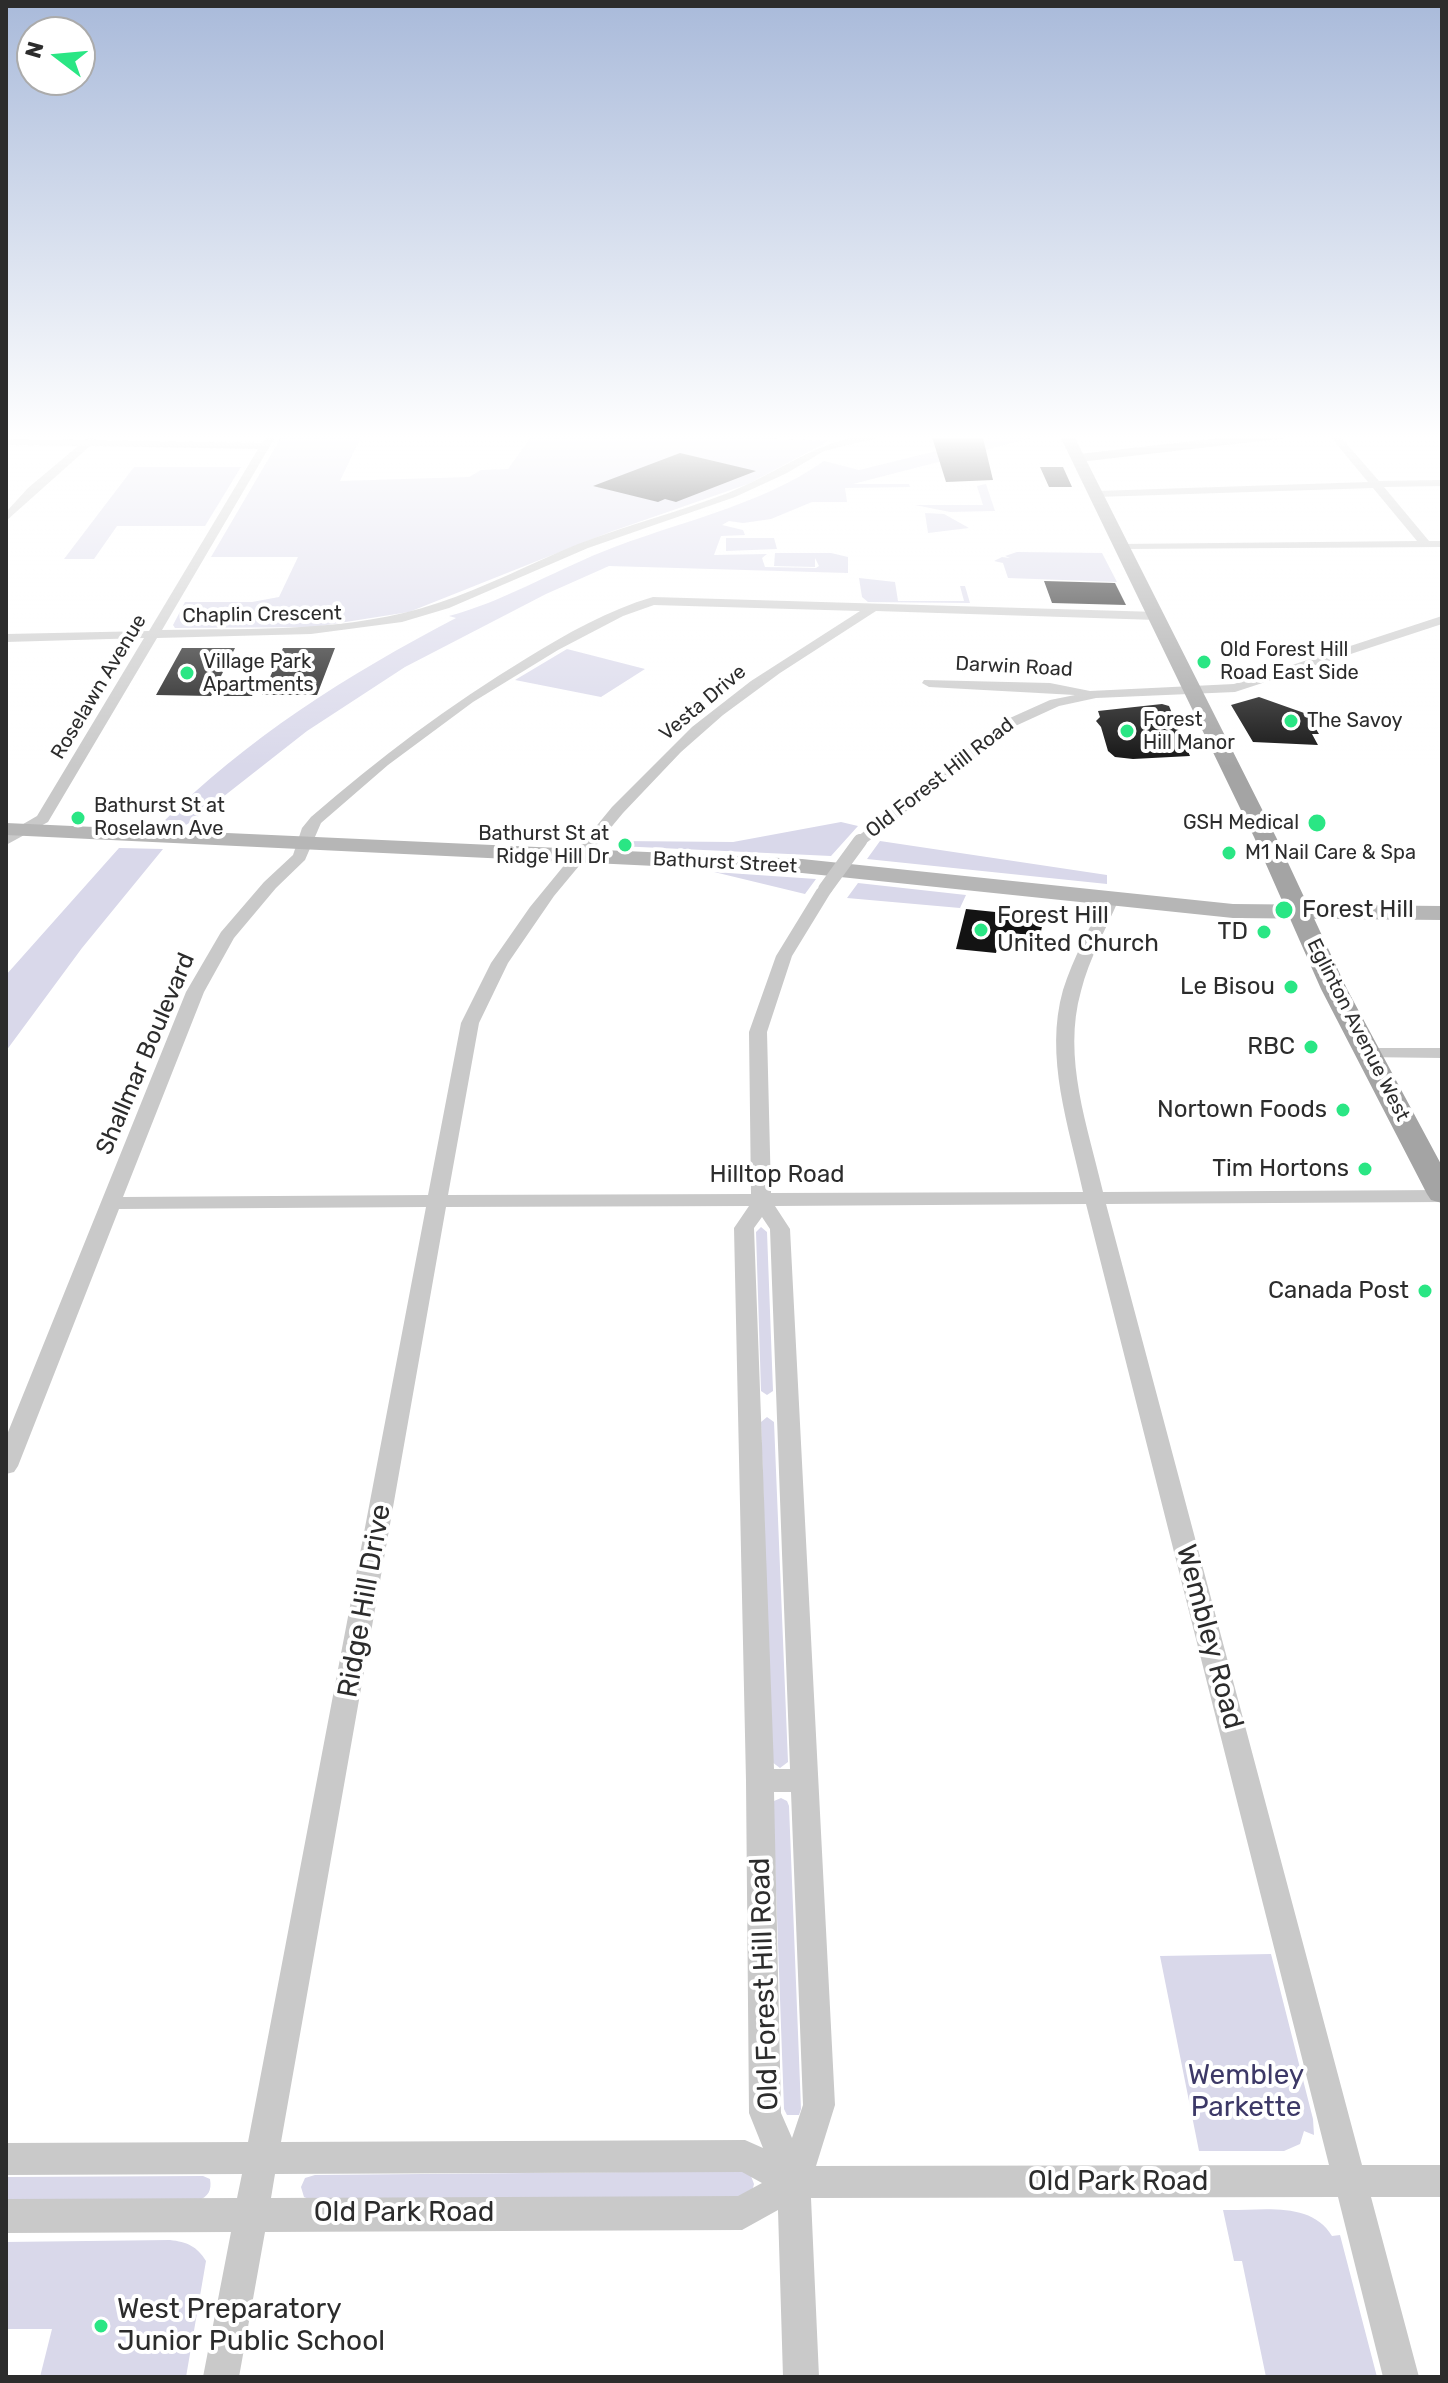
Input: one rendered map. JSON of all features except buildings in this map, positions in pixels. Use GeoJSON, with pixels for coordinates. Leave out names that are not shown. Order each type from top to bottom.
{"type":"FeatureCollection","features":[{"type":"Feature","properties":{"kind":"main road","name":"Eglinton Avenue West"},"geometry":{"type":"LineString","coordinates":[[1122,546],[1334,989],[1442,1195]]}},
{"type":"Feature","properties":{"kind":"main road","name":"Bathurst Street"},"geometry":{"type":"LineString","coordinates":[[16,830],[833,868],[1233,911],[1442,913]]}},
{"type":"Feature","properties":{"kind":"street","name":"Roselawn Avenue"},"geometry":{"type":"LineString","coordinates":[[6,840],[16,830],[43,819],[207,545]]}},
{"type":"Feature","properties":{"kind":"street","name":"Chaplin Crescent"},"geometry":{"type":"LineString","coordinates":[[6,638],[154,635],[250,639],[363,632],[459,608],[597,545]]}},
{"type":"Feature","properties":{"kind":"street","name":"Chaplin Crescent"},"geometry":{"type":"LineString","coordinates":[[590,548],[599,545]]}},
{"type":"Feature","properties":{"kind":"street"},"geometry":{"type":"LineString","coordinates":[[1122,546],[1243,545]]}},
{"type":"Feature","properties":{"kind":"street","name":"Shallmar Boulevard"},"geometry":{"type":"LineString","coordinates":[[6,1466],[175,1042],[211,962],[243,915],[300,857],[316,820],[434,723],[554,647],[635,606],[665,600],[1157,616]]}},
{"type":"Feature","properties":{"kind":"street","name":"Vesta Drive"},"geometry":{"type":"LineString","coordinates":[[578,855],[634,790],[718,711],[787,662],[875,607]]}},
{"type":"Feature","properties":{"kind":"street","name":"Old Forest Hill Road"},"geometry":{"type":"LineString","coordinates":[[801,2377],[794,2182],[819,2105],[780,1229],[762,1201],[758,1032],[784,956],[825,889],[860,841],[1006,725],[1055,703],[1096,694],[1235,688],[1442,620]]}},
{"type":"Feature","properties":{"kind":"street","name":"Darwin Road"},"geometry":{"type":"LineString","coordinates":[[929,683],[1050,687],[1096,694]]}},
{"type":"Feature","properties":{"kind":"street","name":"Ridge Hill Drive"},"geometry":{"type":"LineString","coordinates":[[221,2377],[470,1023],[497,964],[516,933],[578,855]]}},
{"type":"Feature","properties":{"kind":"street","name":"Wembley Road"},"geometry":{"type":"LineString","coordinates":[[1111,899],[1080,965],[1068,1006],[1065,1045],[1070,1090],[1095,1200],[1401,2377]]}},
{"type":"Feature","properties":{"kind":"street"},"geometry":{"type":"LineString","coordinates":[[1368,1053],[1442,1053]]}},
{"type":"Feature","properties":{"kind":"street","name":"Hilltop Road"},"geometry":{"type":"LineString","coordinates":[[112,1203],[1095,1200],[1442,1195]]}},
{"type":"Feature","properties":{"kind":"street","name":"Old Forest Hill Road"},"geometry":{"type":"LineString","coordinates":[[762,1201],[744,1228],[760,1781],[765,2113],[794,2182]]}},
{"type":"Feature","properties":{"kind":"street"},"geometry":{"type":"LineString","coordinates":[[750,1406],[786,1406]]}},
{"type":"Feature","properties":{"kind":"street"},"geometry":{"type":"LineString","coordinates":[[760,1781],[805,1780]]}},
{"type":"Feature","properties":{"kind":"street","name":"Old Park Road"},"geometry":{"type":"LineString","coordinates":[[6,2159],[745,2156],[794,2182],[1442,2181]]}},
{"type":"Feature","properties":{"kind":"street","name":"Old Park Road"},"geometry":{"type":"LineString","coordinates":[[6,2216],[742,2213],[794,2182]]}},
{"type":"Feature","properties":{"kind":"green space"},"geometry":{"type":"Polygon","coordinates":[[[74,545],[104,545],[94,559],[64,559],[74,545]]]}},
{"type":"Feature","properties":{"kind":"green space"},"geometry":{"type":"Polygon","coordinates":[[[218,545],[577,545],[409,612],[314,627],[175,628],[173,625],[185,602],[252,602],[279,597],[298,557],[211,557],[218,545]]]}},
{"type":"Feature","properties":{"kind":"green space"},"geometry":{"type":"Polygon","coordinates":[[[619,545],[718,545],[714,555],[767,554],[762,558],[765,567],[816,568],[819,566],[815,558],[815,567],[774,566],[775,553],[831,553],[848,557],[848,573],[609,566],[546,594],[405,667],[307,731],[191,822],[184,826],[160,825],[193,793],[263,736],[376,662],[456,618],[449,616],[508,595],[619,545]]]}},
{"type":"Feature","properties":{"kind":"green space"},"geometry":{"type":"Polygon","coordinates":[[[726,545],[776,545],[777,549],[726,551],[726,545]]]}},
{"type":"Feature","properties":{"kind":"green space"},"geometry":{"type":"Polygon","coordinates":[[[1017,552],[1102,553],[1117,582],[1008,578],[1003,563],[994,561],[1002,557],[1010,558],[1005,556],[1017,552]]]}},
{"type":"Feature","properties":{"kind":"green space"},"geometry":{"type":"Polygon","coordinates":[[[859,578],[895,582],[898,601],[964,601],[960,586],[965,586],[970,603],[868,602],[862,597],[859,578]]]}},
{"type":"Feature","properties":{"kind":"green space"},"geometry":{"type":"Polygon","coordinates":[[[567,649],[645,669],[601,697],[515,680],[567,649]]]}},
{"type":"Feature","properties":{"kind":"green space"},"geometry":{"type":"Polygon","coordinates":[[[841,822],[858,826],[831,856],[618,846],[618,841],[733,842],[841,822]]]}},
{"type":"Feature","properties":{"kind":"green space"},"geometry":{"type":"Polygon","coordinates":[[[880,841],[1107,875],[1107,884],[867,859],[880,841]]]}},
{"type":"Feature","properties":{"kind":"green space"},"geometry":{"type":"Polygon","coordinates":[[[119,848],[163,849],[82,948],[6,1051],[6,975],[119,848]]]}},
{"type":"Feature","properties":{"kind":"green space"},"geometry":{"type":"Polygon","coordinates":[[[714,872],[816,879],[805,894],[714,872]]]}},
{"type":"Feature","properties":{"kind":"green space"},"geometry":{"type":"Polygon","coordinates":[[[858,883],[966,895],[960,908],[847,898],[858,883]]]}},
{"type":"Feature","properties":{"kind":"green space"},"geometry":{"type":"Polygon","coordinates":[[[761,1227],[767,1232],[773,1391],[767,1395],[761,1391],[756,1232],[761,1227]]]}},
{"type":"Feature","properties":{"kind":"green space"},"geometry":{"type":"Polygon","coordinates":[[[767,1417],[774,1422],[788,1762],[780,1768],[772,1762],[761,1422],[767,1417]]]}},
{"type":"Feature","properties":{"kind":"green space"},"geometry":{"type":"Polygon","coordinates":[[[781,1798],[789,1806],[799,2115],[787,2115],[784,2109],[773,1806],[774,1801],[781,1798]]]}},
{"type":"Feature","properties":{"kind":"green space","name":"Wembley Parkette"},"geometry":{"type":"Polygon","coordinates":[[[1271,1954],[1313,2119],[1314,2135],[1304,2131],[1300,2144],[1284,2151],[1199,2151],[1160,1956],[1271,1954]]]}},
{"type":"Feature","properties":{"kind":"green space"},"geometry":{"type":"Polygon","coordinates":[[[743,2171],[751,2176],[754,2184],[752,2192],[744,2197],[311,2200],[304,2197],[301,2187],[305,2178],[315,2175],[743,2171]]]}},
{"type":"Feature","properties":{"kind":"green space"},"geometry":{"type":"Polygon","coordinates":[[[203,2176],[210,2179],[210,2190],[198,2201],[6,2203],[6,2177],[203,2176]]]}},
{"type":"Feature","properties":{"kind":"green space"},"geometry":{"type":"Polygon","coordinates":[[[1223,2210],[1298,2212],[1323,2225],[1332,2236],[1340,2235],[1377,2377],[1266,2377],[1242,2261],[1234,2261],[1223,2210]]]}},
{"type":"Feature","properties":{"kind":"green space","name":"West Preparatory Junior Public School"},"geometry":{"type":"Polygon","coordinates":[[[170,2240],[191,2246],[206,2261],[186,2377],[40,2377],[52,2329],[6,2329],[6,2242],[170,2240]]]}},
{"type":"Feature","properties":{"kind":"place","name":"Old Forest Hill Road East Side"},"geometry":{"type":"Point","coordinates":[1204,662]}},
{"type":"Feature","properties":{"kind":"place","name":"Village Park Apartments"},"geometry":{"type":"Point","coordinates":[187,673]}},
{"type":"Feature","properties":{"kind":"place","name":"The Savoy"},"geometry":{"type":"Point","coordinates":[1291,721]}},
{"type":"Feature","properties":{"kind":"place","name":"Forest Hill Manor"},"geometry":{"type":"Point","coordinates":[1127,731]}},
{"type":"Feature","properties":{"kind":"place","name":"Bathurst St at Roselawn Ave"},"geometry":{"type":"Point","coordinates":[78,818]}},
{"type":"Feature","properties":{"kind":"place","name":"GSH Medical"},"geometry":{"type":"Point","coordinates":[1317,823]}},
{"type":"Feature","properties":{"kind":"place","name":"Bathurst St at Ridge Hill Dr"},"geometry":{"type":"Point","coordinates":[625,845]}},
{"type":"Feature","properties":{"kind":"place","name":"M1 Nail Care & Spa"},"geometry":{"type":"Point","coordinates":[1229,853]}},
{"type":"Feature","properties":{"kind":"place","name":"Forest Hill"},"geometry":{"type":"Point","coordinates":[1284,910]}},
{"type":"Feature","properties":{"kind":"place","name":"Forest Hill United Church"},"geometry":{"type":"Point","coordinates":[981,930]}},
{"type":"Feature","properties":{"kind":"place","name":"TD"},"geometry":{"type":"Point","coordinates":[1264,932]}},
{"type":"Feature","properties":{"kind":"place","name":"Le Bisou"},"geometry":{"type":"Point","coordinates":[1291,987]}},
{"type":"Feature","properties":{"kind":"place","name":"RBC"},"geometry":{"type":"Point","coordinates":[1311,1047]}},
{"type":"Feature","properties":{"kind":"place","name":"Nortown Foods"},"geometry":{"type":"Point","coordinates":[1343,1110]}},
{"type":"Feature","properties":{"kind":"place","name":"Tim Hortons"},"geometry":{"type":"Point","coordinates":[1365,1169]}},
{"type":"Feature","properties":{"kind":"place","name":"Canada Post"},"geometry":{"type":"Point","coordinates":[1425,1291]}},
{"type":"Feature","properties":{"kind":"place","name":"West Preparatory Junior Public School"},"geometry":{"type":"Point","coordinates":[101,2326]}}]}
